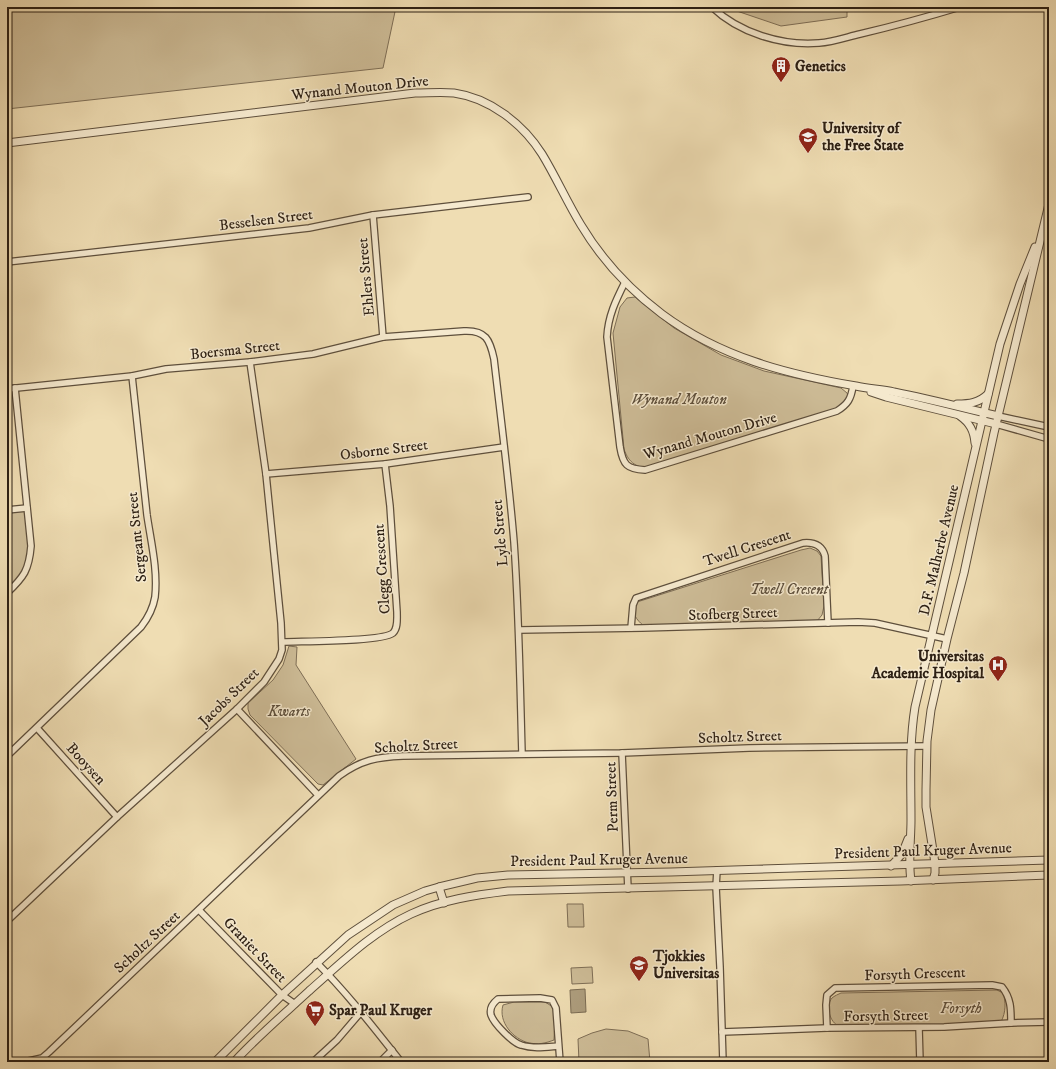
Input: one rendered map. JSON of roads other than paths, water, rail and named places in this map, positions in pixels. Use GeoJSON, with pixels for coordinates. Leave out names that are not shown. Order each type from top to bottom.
{"type":"FeatureCollection","features":[{"type":"Feature","properties":{"kind":"street"},"geometry":{"type":"LineString","coordinates":[[712,7],[722,16],[762,36],[788,42],[808,43],[831,41],[889,28],[960,7]]}},
{"type":"Feature","properties":{"kind":"street","name":"Wynand Mouton Drive"},"geometry":{"type":"LineString","coordinates":[[7,143],[415,93],[456,94],[474,98],[492,106],[505,115],[542,153],[582,227],[609,264],[625,282],[644,300],[691,333],[731,354],[781,370],[853,386],[893,392],[1049,428]]}},
{"type":"Feature","properties":{"kind":"street","name":"Besselsen Street"},"geometry":{"type":"LineString","coordinates":[[7,262],[309,228],[373,215],[528,197]]}},
{"type":"Feature","properties":{"kind":"street","name":"D.F. Malherbe Avenue"},"geometry":{"type":"LineString","coordinates":[[933,880],[935,863],[926,807],[927,746],[931,710],[964,574],[996,424],[1049,204]]}},
{"type":"Feature","properties":{"kind":"street","name":"Ehlers Street"},"geometry":{"type":"LineString","coordinates":[[373,215],[383,338]]}},
{"type":"Feature","properties":{"kind":"street","name":"D.F. Malherbe Avenue"},"geometry":{"type":"LineString","coordinates":[[911,881],[909,865],[911,746],[915,707],[1000,344],[1026,268],[1041,234]]}},
{"type":"Feature","properties":{"kind":"street","name":"Wynand Mouton Drive"},"geometry":{"type":"LineString","coordinates":[[625,282],[611,312],[607,337],[622,458],[625,464],[635,470],[646,470],[837,411],[847,404],[850,399],[853,386]]}},
{"type":"Feature","properties":{"kind":"street","name":"Boersma Street"},"geometry":{"type":"LineString","coordinates":[[7,389],[132,376],[166,370],[313,354],[383,338],[464,330]]}},
{"type":"Feature","properties":{"kind":"street","name":"Lyle Street"},"geometry":{"type":"LineString","coordinates":[[464,330],[473,330],[488,338],[494,359],[514,544],[519,630],[522,754]]}},
{"type":"Feature","properties":{"kind":"street","name":"Jacobs Street"},"geometry":{"type":"LineString","coordinates":[[7,921],[117,816],[237,709],[264,682],[279,659],[282,642],[266,474],[250,362]]}},
{"type":"Feature","properties":{"kind":"street","name":"Sergeant Street"},"geometry":{"type":"LineString","coordinates":[[7,756],[141,627],[152,608],[155,591],[154,564],[138,443],[132,376]]}},
{"type":"Feature","properties":{"kind":"street","name":"Wynand Mouton Drive"},"geometry":{"type":"LineString","coordinates":[[853,386],[886,397],[956,413],[1049,439]]}},
{"type":"Feature","properties":{"kind":"street"},"geometry":{"type":"LineString","coordinates":[[7,593],[23,577],[30,558],[31,546],[15,388]]}},
{"type":"Feature","properties":{"kind":"street"},"geometry":{"type":"LineString","coordinates":[[947,404],[965,404],[978,401],[989,393]]}},
{"type":"Feature","properties":{"kind":"street"},"geometry":{"type":"LineString","coordinates":[[956,413],[969,424],[972,430],[974,436],[975,453]]}},
{"type":"Feature","properties":{"kind":"street","name":"Osborne Street"},"geometry":{"type":"LineString","coordinates":[[266,474],[385,464],[504,447]]}},
{"type":"Feature","properties":{"kind":"street","name":"Clegg Crescent"},"geometry":{"type":"LineString","coordinates":[[282,642],[384,637],[393,632],[397,624],[397,612],[390,506],[385,464]]}},
{"type":"Feature","properties":{"kind":"street"},"geometry":{"type":"LineString","coordinates":[[7,510],[27,508]]}},
{"type":"Feature","properties":{"kind":"street","name":"Twell Crescent"},"geometry":{"type":"LineString","coordinates":[[631,628],[633,605],[636,598],[726,567],[810,542],[820,546],[824,551],[828,623]]}},
{"type":"Feature","properties":{"kind":"street","name":"Stofberg Street"},"geometry":{"type":"LineString","coordinates":[[519,630],[876,623],[947,639]]}},
{"type":"Feature","properties":{"kind":"street"},"geometry":{"type":"LineString","coordinates":[[237,709],[318,795]]}},
{"type":"Feature","properties":{"kind":"street","name":"Booysen"},"geometry":{"type":"LineString","coordinates":[[37,728],[117,816]]}},
{"type":"Feature","properties":{"kind":"street","name":"Scholtz Street"},"geometry":{"type":"LineString","coordinates":[[24,1062],[42,1060],[318,795],[339,776],[352,767],[369,759],[398,756],[622,753],[749,748],[927,746]]}},
{"type":"Feature","properties":{"kind":"street","name":"Perm Street"},"geometry":{"type":"LineString","coordinates":[[622,753],[628,889]]}},
{"type":"Feature","properties":{"kind":"street"},"geometry":{"type":"LineString","coordinates":[[891,866],[902,854],[910,833]]}},
{"type":"Feature","properties":{"kind":"street","name":"President Paul Kruger Avenue"},"geometry":{"type":"LineString","coordinates":[[215,1062],[316,962],[348,935],[387,908],[425,890],[477,878],[508,875],[891,866],[935,863],[1049,860]]}},
{"type":"Feature","properties":{"kind":"street"},"geometry":{"type":"LineString","coordinates":[[717,870],[716,886],[723,1062]]}},
{"type":"Feature","properties":{"kind":"street","name":"President Paul Kruger Avenue"},"geometry":{"type":"LineString","coordinates":[[234,1062],[328,973],[356,950],[390,926],[417,912],[444,902],[474,895],[508,891],[628,889],[1049,876]]}},
{"type":"Feature","properties":{"kind":"street"},"geometry":{"type":"LineString","coordinates":[[439,887],[444,902]]}},
{"type":"Feature","properties":{"kind":"street","name":"Graniet Street"},"geometry":{"type":"LineString","coordinates":[[199,910],[282,995],[295,1004]]}},
{"type":"Feature","properties":{"kind":"street"},"geometry":{"type":"LineString","coordinates":[[316,962],[328,973],[401,1062]]}},
{"type":"Feature","properties":{"kind":"street","name":"Forsyth Crescent"},"geometry":{"type":"LineString","coordinates":[[827,1028],[827,995],[835,988],[992,985],[1002,987],[1008,996],[1011,1009],[1011,1023]]}},
{"type":"Feature","properties":{"kind":"street"},"geometry":{"type":"LineString","coordinates":[[558,1046],[532,1047],[520,1045],[514,1042],[492,1016],[491,1011],[494,1002],[498,999],[540,998],[552,1000],[556,1008],[560,1062]]}},
{"type":"Feature","properties":{"kind":"street"},"geometry":{"type":"LineString","coordinates":[[313,1062],[337,1040],[361,1012]]}},
{"type":"Feature","properties":{"kind":"street","name":"Forsyth Street"},"geometry":{"type":"LineString","coordinates":[[722,1032],[827,1028],[919,1028],[1049,1022]]}},
{"type":"Feature","properties":{"kind":"street"},"geometry":{"type":"LineString","coordinates":[[919,1028],[920,1062]]}},
{"type":"Feature","properties":{"kind":"street"},"geometry":{"type":"LineString","coordinates":[[380,1062],[392,1050]]}},
{"type":"Feature","properties":{"kind":"place","name":"Genetics"},"geometry":{"type":"Point","coordinates":[781,83]}},
{"type":"Feature","properties":{"kind":"place","name":"University of the Free State"},"geometry":{"type":"Point","coordinates":[808,154]}},
{"type":"Feature","properties":{"kind":"place","name":"Universitas Academic Hospital"},"geometry":{"type":"Point","coordinates":[998,682]}},
{"type":"Feature","properties":{"kind":"place","name":"Tjokkies Universitas"},"geometry":{"type":"Point","coordinates":[639,982]}},
{"type":"Feature","properties":{"kind":"place","name":"Spar Paul Kruger"},"geometry":{"type":"Point","coordinates":[315,1027]}},
{"type":"Feature","properties":{"kind":"park label","name":"Wynand Mouton"},"geometry":{"type":"Point","coordinates":[679,399]}},
{"type":"Feature","properties":{"kind":"park label","name":"Twell Cresent"},"geometry":{"type":"Point","coordinates":[789,589]}},
{"type":"Feature","properties":{"kind":"park label","name":"Kwarts"},"geometry":{"type":"Point","coordinates":[289,711]}},
{"type":"Feature","properties":{"kind":"park label","name":"Forsyth"},"geometry":{"type":"Point","coordinates":[961,1008]}}]}
